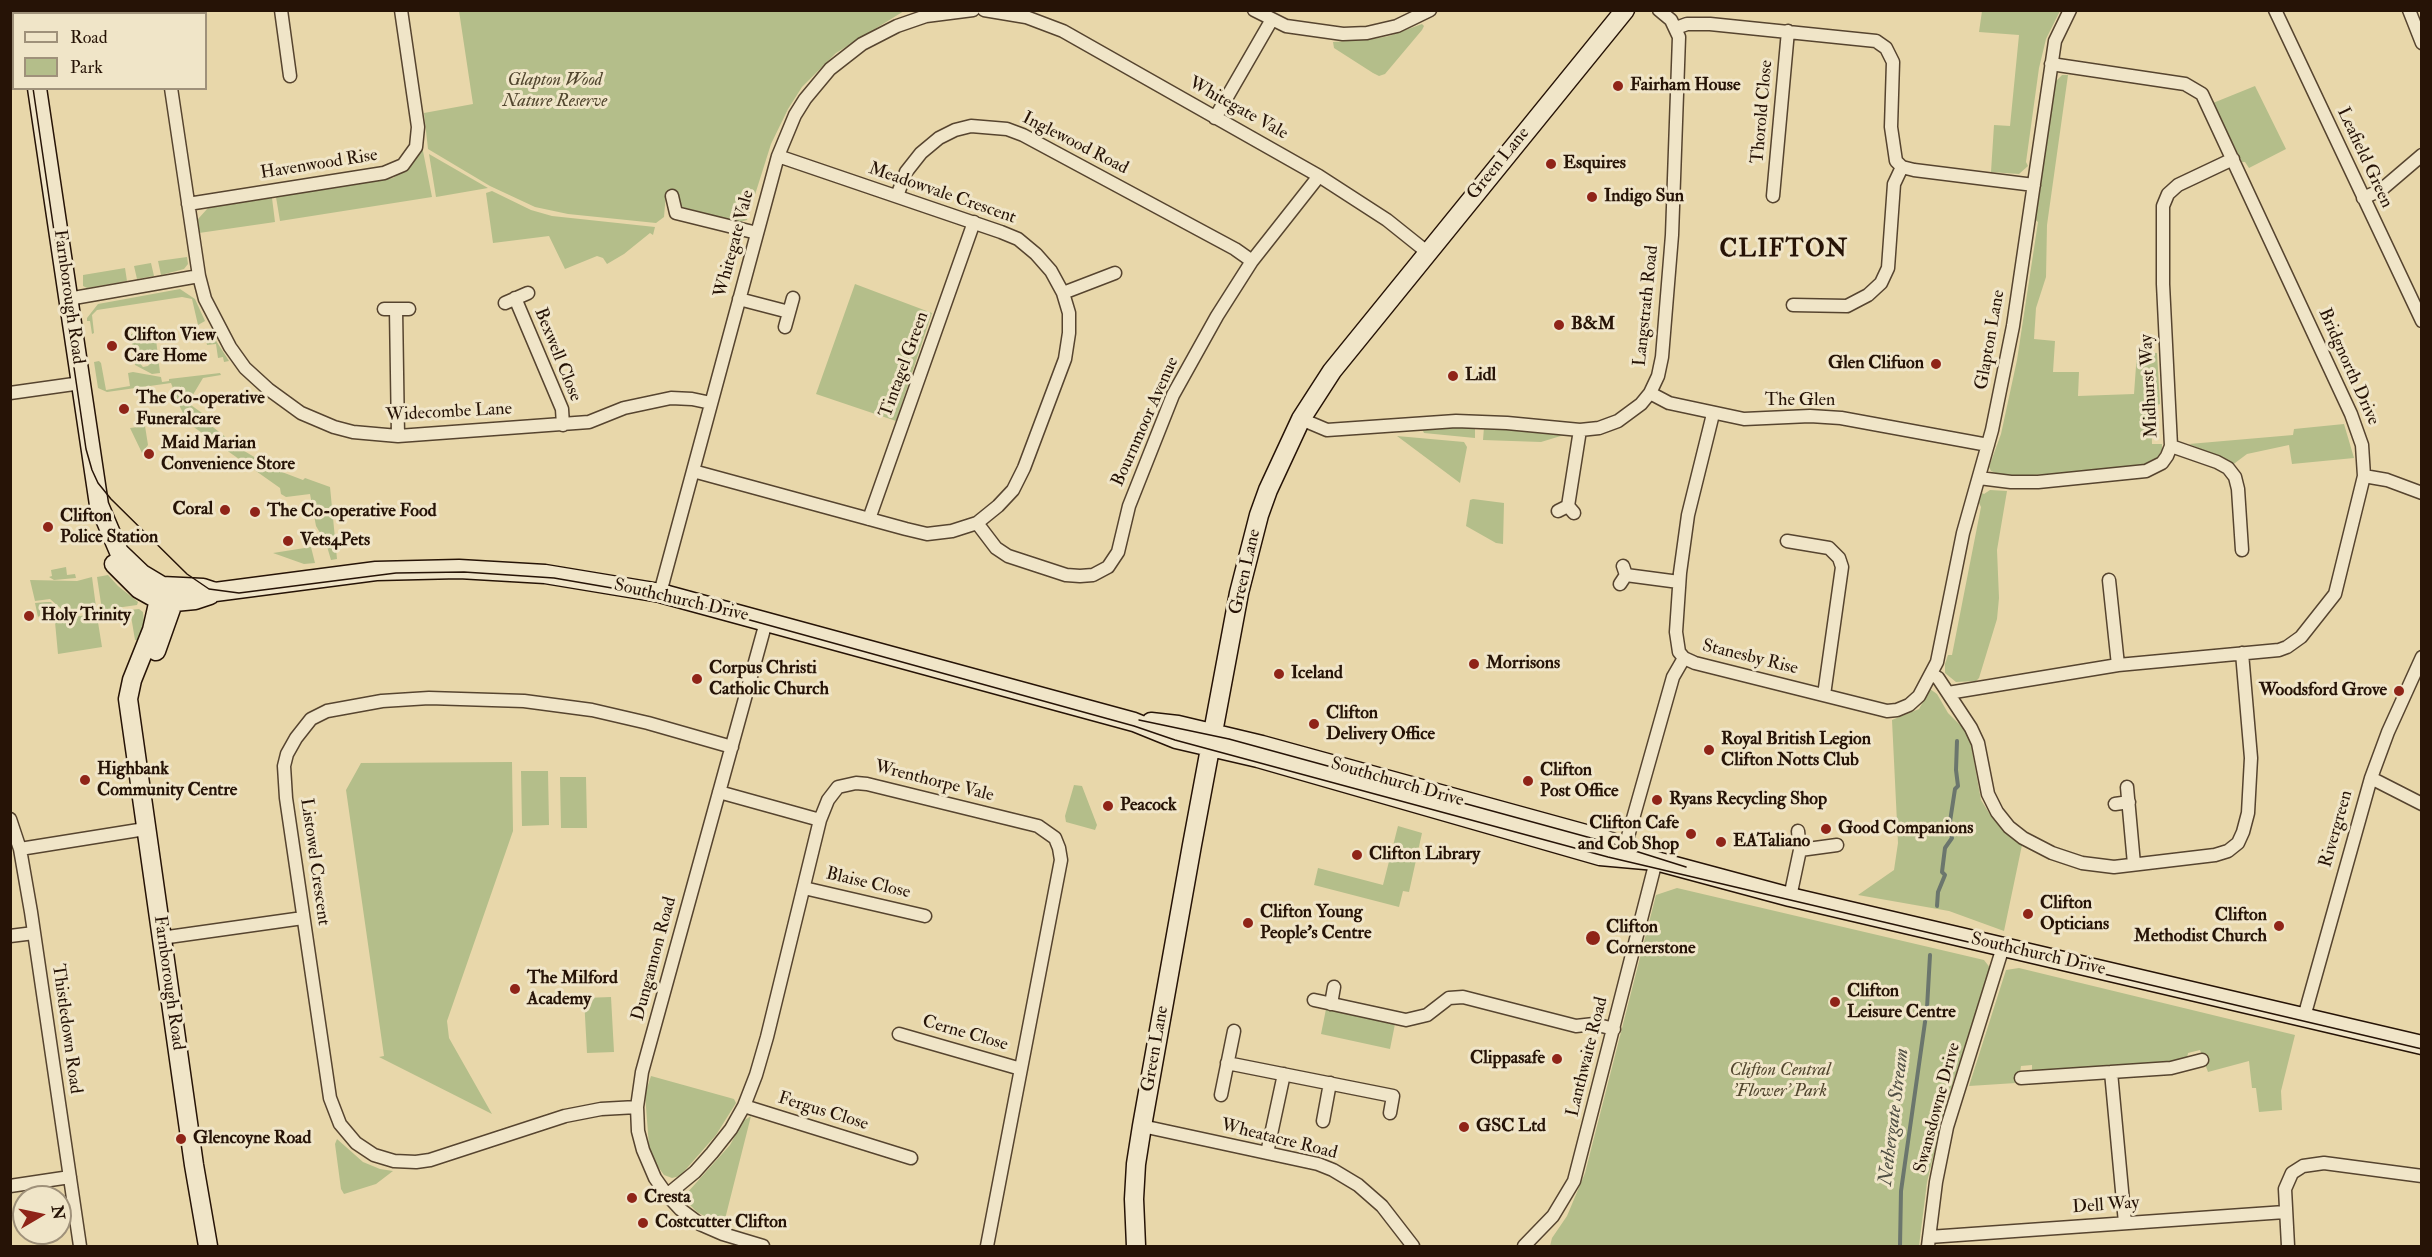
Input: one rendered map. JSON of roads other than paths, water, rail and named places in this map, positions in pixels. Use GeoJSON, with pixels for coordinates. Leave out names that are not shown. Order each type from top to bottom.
{"type":"FeatureCollection","features":[{"type":"Feature","properties":{"kind":"street"},"geometry":{"type":"LineString","coordinates":[[281,10],[290,76]]}},
{"type":"Feature","properties":{"kind":"street","name":"Havenwood Rise"},"geometry":{"type":"LineString","coordinates":[[188,204],[384,173],[403,165],[416,147],[418,127],[401,10]]}},
{"type":"Feature","properties":{"kind":"street","name":"Whitegate Vale"},"geometry":{"type":"LineString","coordinates":[[660,593],[778,156],[800,107],[831,69],[862,44],[925,13],[973,10]]}},
{"type":"Feature","properties":{"kind":"street","name":"Whitegate Vale"},"geometry":{"type":"LineString","coordinates":[[984,10],[1026,17],[1063,31],[1318,176],[1387,220],[1427,252]]}},
{"type":"Feature","properties":{"kind":"street"},"geometry":{"type":"LineString","coordinates":[[1254,10],[1271,21],[1301,30],[1330,34],[1356,34],[1397,26],[1430,10]]}},
{"type":"Feature","properties":{"kind":"street","name":"Green Lane"},"geometry":{"type":"LineString","coordinates":[[1136,1246],[1134,1198],[1136,1164],[1212,740],[1239,594],[1259,515],[1280,461],[1301,419],[1332,371],[1625,10]]}},
{"type":"Feature","properties":{"kind":"street"},"geometry":{"type":"LineString","coordinates":[[1659,10],[1677,28],[1687,24],[1710,24],[1870,39],[1886,48],[1891,54],[1894,69],[1891,127],[1896,162],[1902,167],[1914,170],[2034,185]]}},
{"type":"Feature","properties":{"kind":"street","name":"Glapton Lane"},"geometry":{"type":"LineString","coordinates":[[1931,674],[1939,654],[1963,533],[1988,445],[2013,326],[2055,41],[2070,10]]}},
{"type":"Feature","properties":{"kind":"street","name":"Leafield Green"},"geometry":{"type":"LineString","coordinates":[[2275,10],[2420,314]]}},
{"type":"Feature","properties":{"kind":"street"},"geometry":{"type":"LineString","coordinates":[[2409,10],[2421,42]]}},
{"type":"Feature","properties":{"kind":"street"},"geometry":{"type":"LineString","coordinates":[[1215,117],[1271,21]]}},
{"type":"Feature","properties":{"kind":"street","name":"Langstrath Road"},"geometry":{"type":"LineString","coordinates":[[1301,419],[1327,430],[1456,421],[1580,430],[1599,428],[1630,414],[1650,393],[1658,376],[1662,357],[1671,245],[1679,49],[1677,28]]}},
{"type":"Feature","properties":{"kind":"street","name":"Thorold Close"},"geometry":{"type":"LineString","coordinates":[[1773,196],[1788,31]]}},
{"type":"Feature","properties":{"kind":"street","name":"Bridgnorth Drive"},"geometry":{"type":"LineString","coordinates":[[1948,693],[2118,665],[2279,650],[2294,643],[2301,638],[2333,599],[2338,587],[2364,476],[2361,445],[2351,414],[2207,102],[2194,87],[2185,84],[2051,64]]}},
{"type":"Feature","properties":{"kind":"street","name":"Farnborough Road"},"geometry":{"type":"LineString","coordinates":[[37,90],[99,505],[119,552],[166,594],[130,719],[208,1246]]}},
{"type":"Feature","properties":{"kind":"street","name":"Widecombe Lane"},"geometry":{"type":"LineString","coordinates":[[171,90],[199,276],[206,299],[230,347],[245,368],[268,389],[301,413],[334,427],[375,435],[398,436],[589,422],[653,400],[692,399],[711,403]]}},
{"type":"Feature","properties":{"kind":"street","name":"Inglewood Road"},"geometry":{"type":"LineString","coordinates":[[897,196],[906,172],[921,153],[939,138],[955,130],[971,126],[1007,129],[1023,135],[1235,249],[1252,261]]}},
{"type":"Feature","properties":{"kind":"street"},"geometry":{"type":"LineString","coordinates":[[2363,198],[2381,190],[2421,155]]}},
{"type":"Feature","properties":{"kind":"street","name":"Meadowvale Crescent"},"geometry":{"type":"LineString","coordinates":[[693,471],[927,534],[952,531],[977,523],[998,507],[1013,490],[1024,468],[1065,359],[1069,313],[1063,293],[1051,271],[1018,239],[778,156]]}},
{"type":"Feature","properties":{"kind":"street","name":"Midhurst Way"},"geometry":{"type":"LineString","coordinates":[[1979,478],[2011,482],[2038,482],[2146,471],[2162,463],[2168,456],[2170,446],[2163,284],[2163,206],[2168,194],[2178,185],[2233,159]]}},
{"type":"Feature","properties":{"kind":"street"},"geometry":{"type":"LineString","coordinates":[[1793,305],[1847,306],[1868,295],[1881,283],[1888,268],[1894,184],[1902,167]]}},
{"type":"Feature","properties":{"kind":"street","name":"Bournmoor Avenue"},"geometry":{"type":"LineString","coordinates":[[977,523],[996,548],[1008,556],[1066,575],[1093,575],[1108,567],[1118,552],[1129,506],[1173,394],[1217,316],[1252,261],[1318,176]]}},
{"type":"Feature","properties":{"kind":"street"},"geometry":{"type":"LineString","coordinates":[[672,196],[676,213],[757,233]]}},
{"type":"Feature","properties":{"kind":"street","name":"Tintagel Green"},"geometry":{"type":"LineString","coordinates":[[869,519],[974,222]]}},
{"type":"Feature","properties":{"kind":"street"},"geometry":{"type":"LineString","coordinates":[[1063,293],[1115,273]]}},
{"type":"Feature","properties":{"kind":"street"},"geometry":{"type":"LineString","coordinates":[[68,299],[199,276]]}},
{"type":"Feature","properties":{"kind":"street","name":"Bexwell Close"},"geometry":{"type":"LineString","coordinates":[[528,293],[510,300],[562,409],[563,425]]}},
{"type":"Feature","properties":{"kind":"street"},"geometry":{"type":"LineString","coordinates":[[785,327],[793,298]]}},
{"type":"Feature","properties":{"kind":"street"},"geometry":{"type":"LineString","coordinates":[[739,299],[789,312]]}},
{"type":"Feature","properties":{"kind":"street"},"geometry":{"type":"LineString","coordinates":[[397,309],[398,436]]}},
{"type":"Feature","properties":{"kind":"street"},"geometry":{"type":"LineString","coordinates":[[10,393],[81,383]]}},
{"type":"Feature","properties":{"kind":"street","name":"The Glen"},"geometry":{"type":"LineString","coordinates":[[1650,393],[1669,403],[1744,419],[1810,416],[1841,418],[1988,445]]}},
{"type":"Feature","properties":{"kind":"street","name":"Stanesby Rise"},"geometry":{"type":"LineString","coordinates":[[1713,414],[1688,515],[1678,582],[1676,632],[1679,652],[1684,658],[1695,663],[1887,711],[1909,705],[1919,696],[1931,674]]}},
{"type":"Feature","properties":{"kind":"street"},"geometry":{"type":"LineString","coordinates":[[1567,510],[1580,430]]}},
{"type":"Feature","properties":{"kind":"street"},"geometry":{"type":"LineString","coordinates":[[2170,446],[2217,462],[2228,468],[2235,477],[2238,489],[2242,550]]}},
{"type":"Feature","properties":{"kind":"street"},"geometry":{"type":"LineString","coordinates":[[2364,476],[2387,480],[2421,493]]}},
{"type":"Feature","properties":{"kind":"street"},"geometry":{"type":"LineString","coordinates":[[1787,541],[1829,548],[1839,558],[1842,567],[1824,695]]}},
{"type":"Feature","properties":{"kind":"street","name":"Southchurch Drive"},"geometry":{"type":"LineString","coordinates":[[166,594],[205,598],[215,592],[376,571],[441,568],[545,574],[660,593],[1134,722],[1167,723],[1212,740],[1790,897],[2421,1045]]}},
{"type":"Feature","properties":{"kind":"street"},"geometry":{"type":"LineString","coordinates":[[1623,575],[1678,582]]}},
{"type":"Feature","properties":{"kind":"street"},"geometry":{"type":"LineString","coordinates":[[2109,580],[2118,665]]}},
{"type":"Feature","properties":{"kind":"street","name":"Southchurch Drive"},"geometry":{"type":"LineString","coordinates":[[166,594],[203,588],[215,592]]}},
{"type":"Feature","properties":{"kind":"street","name":"Dungannon Road"},"geometry":{"type":"LineString","coordinates":[[763,1246],[723,1234],[700,1224],[680,1209],[667,1195],[655,1179],[643,1150],[638,1131],[637,1107],[642,1072],[766,622]]}},
{"type":"Feature","properties":{"kind":"street"},"geometry":{"type":"LineString","coordinates":[[1931,674],[1938,678],[1971,728],[1978,743],[1988,794],[1996,812],[2009,827],[2023,838],[2052,853],[2082,863],[2114,867],[2215,855],[2228,851],[2238,843],[2248,813],[2251,758],[2242,653]]}},
{"type":"Feature","properties":{"kind":"street","name":"Rivergreen"},"geometry":{"type":"LineString","coordinates":[[2304,1017],[2371,777],[2421,657]]}},
{"type":"Feature","properties":{"kind":"street"},"geometry":{"type":"LineString","coordinates":[[1624,852],[1673,677],[1684,658]]}},
{"type":"Feature","properties":{"kind":"street","name":"Listowel Crescent"},"geometry":{"type":"LineString","coordinates":[[637,1107],[601,1109],[565,1116],[430,1160],[403,1162],[374,1155],[356,1143],[340,1124],[330,1098],[303,918],[284,766],[287,754],[310,720],[327,711],[382,701],[429,698],[524,701],[608,713],[732,747]]}},
{"type":"Feature","properties":{"kind":"street"},"geometry":{"type":"LineString","coordinates":[[2371,777],[2421,804]]}},
{"type":"Feature","properties":{"kind":"street","name":"Wrenthorpe Vale"},"geometry":{"type":"LineString","coordinates":[[667,1195],[695,1172],[712,1153],[731,1129],[744,1106],[767,1037],[820,820],[832,793],[838,787],[856,783],[1038,826],[1055,838],[1061,860],[987,1246]]}},
{"type":"Feature","properties":{"kind":"street"},"geometry":{"type":"LineString","coordinates":[[2127,787],[2134,864]]}},
{"type":"Feature","properties":{"kind":"street"},"geometry":{"type":"LineString","coordinates":[[719,792],[820,820]]}},
{"type":"Feature","properties":{"kind":"street"},"geometry":{"type":"LineString","coordinates":[[2115,804],[2128,802]]}},
{"type":"Feature","properties":{"kind":"street","name":"Thistledown Road"},"geometry":{"type":"LineString","coordinates":[[10,819],[20,849],[34,933],[80,1246]]}},
{"type":"Feature","properties":{"kind":"street"},"geometry":{"type":"LineString","coordinates":[[20,849],[146,829]]}},
{"type":"Feature","properties":{"kind":"street"},"geometry":{"type":"LineString","coordinates":[[1790,897],[1800,850],[1798,831]]}},
{"type":"Feature","properties":{"kind":"street"},"geometry":{"type":"LineString","coordinates":[[1800,850],[1837,845]]}},
{"type":"Feature","properties":{"kind":"street","name":"Lanthwaite Road"},"geometry":{"type":"LineString","coordinates":[[1531,1244],[1562,1204],[1574,1181],[1656,861]]}},
{"type":"Feature","properties":{"kind":"street","name":"Blaise Close"},"geometry":{"type":"LineString","coordinates":[[804,888],[925,916]]}},
{"type":"Feature","properties":{"kind":"street"},"geometry":{"type":"LineString","coordinates":[[161,938],[303,918]]}},
{"type":"Feature","properties":{"kind":"street"},"geometry":{"type":"LineString","coordinates":[[10,936],[34,933]]}},
{"type":"Feature","properties":{"kind":"street","name":"Swansdowne Drive"},"geometry":{"type":"LineString","coordinates":[[1928,1242],[1936,1182],[1947,1127],[2003,947]]}},
{"type":"Feature","properties":{"kind":"street"},"geometry":{"type":"LineString","coordinates":[[1331,1004],[1334,987]]}},
{"type":"Feature","properties":{"kind":"street"},"geometry":{"type":"LineString","coordinates":[[1314,1000],[1406,1020],[1427,1015],[1449,998],[1463,997],[1576,1026],[1594,1024],[1614,1029]]}},
{"type":"Feature","properties":{"kind":"street"},"geometry":{"type":"LineString","coordinates":[[1221,1095],[1234,1031]]}},
{"type":"Feature","properties":{"kind":"street","name":"Cerne Close"},"geometry":{"type":"LineString","coordinates":[[899,1034],[1021,1069]]}},
{"type":"Feature","properties":{"kind":"street"},"geometry":{"type":"LineString","coordinates":[[2025,1074],[2171,1068],[2202,1060]]}},
{"type":"Feature","properties":{"kind":"street"},"geometry":{"type":"LineString","coordinates":[[1227,1063],[1393,1096],[1390,1113]]}},
{"type":"Feature","properties":{"kind":"street"},"geometry":{"type":"LineString","coordinates":[[2111,1072],[2126,1223]]}},
{"type":"Feature","properties":{"kind":"street"},"geometry":{"type":"LineString","coordinates":[[1267,1153],[1284,1074]]}},
{"type":"Feature","properties":{"kind":"street"},"geometry":{"type":"LineString","coordinates":[[1323,1120],[1330,1083]]}},
{"type":"Feature","properties":{"kind":"street","name":"Fergus Close"},"geometry":{"type":"LineString","coordinates":[[744,1106],[911,1158]]}},
{"type":"Feature","properties":{"kind":"street","name":"Wheatacre Road"},"geometry":{"type":"LineString","coordinates":[[1142,1126],[1318,1164],[1347,1176],[1382,1206],[1402,1228],[1413,1246]]}},
{"type":"Feature","properties":{"kind":"street"},"geometry":{"type":"LineString","coordinates":[[888,1165],[892,1152]]}},
{"type":"Feature","properties":{"kind":"street"},"geometry":{"type":"LineString","coordinates":[[2288,1246],[2285,1212],[2286,1183],[2296,1170],[2311,1163],[2421,1176]]}},
{"type":"Feature","properties":{"kind":"street"},"geometry":{"type":"LineString","coordinates":[[10,1186],[70,1177]]}},
{"type":"Feature","properties":{"kind":"street","name":"Dell Way"},"geometry":{"type":"LineString","coordinates":[[1928,1242],[2126,1223],[2285,1212]]}},
{"type":"Feature","properties":{"kind":"waterway","name":"Nethergate Stream"},"geometry":{"type":"LineString","coordinates":[[1937,906],[1938,892],[1945,875],[1942,872],[1945,848],[1952,838],[1949,828],[1955,789],[1958,786],[1957,741]]}},
{"type":"Feature","properties":{"kind":"waterway","name":"Nethergate Stream"},"geometry":{"type":"LineString","coordinates":[[1900,1246],[1901,1191],[1927,1008],[1930,955]]}},
{"type":"Feature","properties":{"kind":"tram line"},"geometry":{"type":"LineString","coordinates":[[33,90],[86,449],[92,470],[98,483],[111,499],[187,574],[209,589],[239,593],[396,573],[464,572],[554,578],[670,598],[1134,726],[1175,740],[1608,857],[2422,1049]]}},
{"type":"Feature","properties":{"kind":"tram line"},"geometry":{"type":"LineString","coordinates":[[1139,720],[1229,739],[1613,844],[1686,867]]}},
{"type":"Feature","properties":{"kind":"place","name":"Fairham House"},"geometry":{"type":"Point","coordinates":[1618,86]}},
{"type":"Feature","properties":{"kind":"place","name":"Esquires"},"geometry":{"type":"Point","coordinates":[1551,164]}},
{"type":"Feature","properties":{"kind":"place","name":"Indigo Sun"},"geometry":{"type":"Point","coordinates":[1592,197]}},
{"type":"Feature","properties":{"kind":"place","name":"B&M"},"geometry":{"type":"Point","coordinates":[1559,325]}},
{"type":"Feature","properties":{"kind":"place","name":"Clifton View Care Home"},"geometry":{"type":"Point","coordinates":[112,346]}},
{"type":"Feature","properties":{"kind":"place","name":"Glen Clifuon"},"geometry":{"type":"Point","coordinates":[1936,364]}},
{"type":"Feature","properties":{"kind":"place","name":"Lidl"},"geometry":{"type":"Point","coordinates":[1453,376]}},
{"type":"Feature","properties":{"kind":"place","name":"The Co-operative Funeralcare"},"geometry":{"type":"Point","coordinates":[124,409]}},
{"type":"Feature","properties":{"kind":"place","name":"Maid Marian Convenience Store"},"geometry":{"type":"Point","coordinates":[149,454]}},
{"type":"Feature","properties":{"kind":"place","name":"Coral"},"geometry":{"type":"Point","coordinates":[225,510]}},
{"type":"Feature","properties":{"kind":"place","name":"The Co-operative Food"},"geometry":{"type":"Point","coordinates":[255,512]}},
{"type":"Feature","properties":{"kind":"place","name":"Clifton Police Station"},"geometry":{"type":"Point","coordinates":[48,527]}},
{"type":"Feature","properties":{"kind":"place","name":"Vets4Pets"},"geometry":{"type":"Point","coordinates":[288,541]}},
{"type":"Feature","properties":{"kind":"place","name":"Holy Trinity"},"geometry":{"type":"Point","coordinates":[29,616]}},
{"type":"Feature","properties":{"kind":"place","name":"Morrisons"},"geometry":{"type":"Point","coordinates":[1474,664]}},
{"type":"Feature","properties":{"kind":"place","name":"Iceland"},"geometry":{"type":"Point","coordinates":[1279,674]}},
{"type":"Feature","properties":{"kind":"place","name":"Corpus Christi Catholic Church"},"geometry":{"type":"Point","coordinates":[697,679]}},
{"type":"Feature","properties":{"kind":"place","name":"Woodsford Grove"},"geometry":{"type":"Point","coordinates":[2399,691]}},
{"type":"Feature","properties":{"kind":"place","name":"Clifton Delivery Office"},"geometry":{"type":"Point","coordinates":[1314,724]}},
{"type":"Feature","properties":{"kind":"place","name":"Royal British Legion Clifton Notts Club"},"geometry":{"type":"Point","coordinates":[1709,750]}},
{"type":"Feature","properties":{"kind":"place","name":"Highbank Community Centre"},"geometry":{"type":"Point","coordinates":[85,780]}},
{"type":"Feature","properties":{"kind":"place","name":"Clifton Post Office"},"geometry":{"type":"Point","coordinates":[1528,781]}},
{"type":"Feature","properties":{"kind":"place","name":"Ryans Recycling Shop"},"geometry":{"type":"Point","coordinates":[1657,800]}},
{"type":"Feature","properties":{"kind":"place","name":"Peacock"},"geometry":{"type":"Point","coordinates":[1108,806]}},
{"type":"Feature","properties":{"kind":"place","name":"Good Companions"},"geometry":{"type":"Point","coordinates":[1826,829]}},
{"type":"Feature","properties":{"kind":"place","name":"Clifton Cafe and Cob Shop"},"geometry":{"type":"Point","coordinates":[1691,834]}},
{"type":"Feature","properties":{"kind":"place","name":"EATaliano"},"geometry":{"type":"Point","coordinates":[1721,842]}},
{"type":"Feature","properties":{"kind":"place","name":"Clifton Library"},"geometry":{"type":"Point","coordinates":[1357,855]}},
{"type":"Feature","properties":{"kind":"place","name":"Clifton Opticians"},"geometry":{"type":"Point","coordinates":[2028,914]}},
{"type":"Feature","properties":{"kind":"place","name":"Clifton Young People's Centre"},"geometry":{"type":"Point","coordinates":[1248,923]}},
{"type":"Feature","properties":{"kind":"place","name":"Clifton Methodist Church"},"geometry":{"type":"Point","coordinates":[2279,926]}},
{"type":"Feature","properties":{"kind":"place","name":"Clifton Cornerstone"},"geometry":{"type":"Point","coordinates":[1593,938]}},
{"type":"Feature","properties":{"kind":"place","name":"The Milford Academy"},"geometry":{"type":"Point","coordinates":[515,989]}},
{"type":"Feature","properties":{"kind":"place","name":"Clifton Leisure Centre"},"geometry":{"type":"Point","coordinates":[1835,1002]}},
{"type":"Feature","properties":{"kind":"place","name":"Clippasafe"},"geometry":{"type":"Point","coordinates":[1557,1059]}},
{"type":"Feature","properties":{"kind":"place","name":"GSC Ltd"},"geometry":{"type":"Point","coordinates":[1464,1127]}},
{"type":"Feature","properties":{"kind":"place","name":"Glencoyne Road"},"geometry":{"type":"Point","coordinates":[181,1139]}},
{"type":"Feature","properties":{"kind":"place","name":"Cresta"},"geometry":{"type":"Point","coordinates":[632,1198]}},
{"type":"Feature","properties":{"kind":"place","name":"Costcutter Clifton"},"geometry":{"type":"Point","coordinates":[643,1223]}},
{"type":"Feature","properties":{"kind":"district","name":"CLIFTON"},"geometry":{"type":"Point","coordinates":[1784,251]}},
{"type":"Feature","properties":{"kind":"park label","name":"Glapton Wood Nature Reserve"},"geometry":{"type":"Point","coordinates":[555,91]}},
{"type":"Feature","properties":{"kind":"park label","name":"Clifton Central 'Flower' Park"},"geometry":{"type":"Point","coordinates":[1780,1081]}}]}
